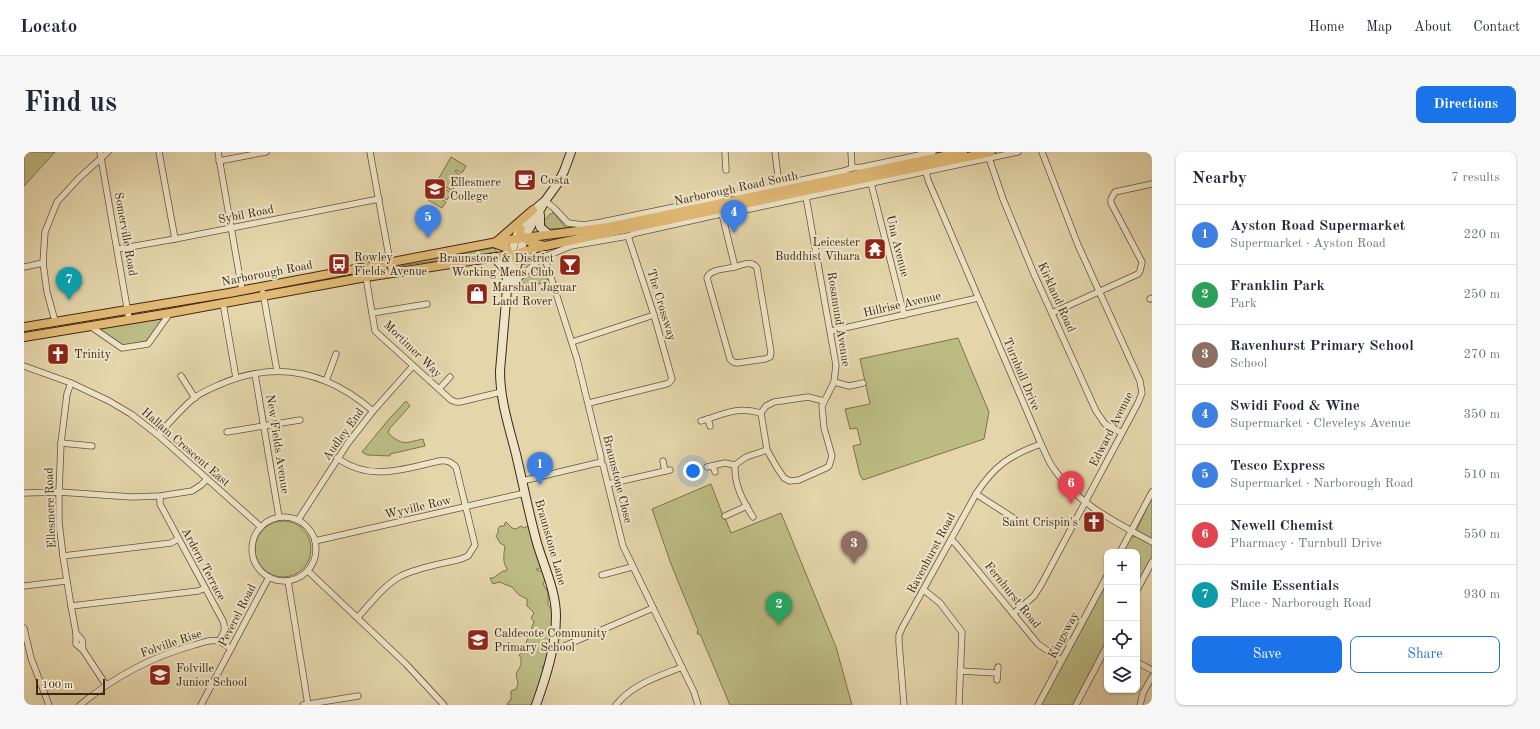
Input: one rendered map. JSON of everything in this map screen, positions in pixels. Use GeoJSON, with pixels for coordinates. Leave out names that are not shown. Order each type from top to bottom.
{"type":"FeatureCollection","features":[{"type":"Feature","properties":{"kind":"main road","name":"Narborough Road South"},"geometry":{"type":"LineString","coordinates":[[514,240],[548,234],[608,227],[963,152]]}},
{"type":"Feature","properties":{"kind":"main road","name":"Narborough Road South"},"geometry":{"type":"LineString","coordinates":[[512,260],[520,253],[545,246],[990,155]]}},
{"type":"Feature","properties":{"kind":"main road"},"geometry":{"type":"LineString","coordinates":[[512,260],[507,248],[494,243],[501,236],[537,211]]}},
{"type":"Feature","properties":{"kind":"main road"},"geometry":{"type":"LineString","coordinates":[[520,228],[520,234],[524,238],[545,246]]}},
{"type":"Feature","properties":{"kind":"main road","name":"Narborough Road"},"geometry":{"type":"LineString","coordinates":[[24,326],[242,290],[514,240]]}},
{"type":"Feature","properties":{"kind":"main road","name":"Narborough Road"},"geometry":{"type":"LineString","coordinates":[[24,337],[170,313],[366,277],[494,258],[512,260]]}},
{"type":"Feature","properties":{"kind":"street"},"geometry":{"type":"LineString","coordinates":[[55,321],[47,292],[43,263],[45,232],[57,202],[101,155],[108,152]]}},
{"type":"Feature","properties":{"kind":"street"},"geometry":{"type":"LineString","coordinates":[[159,152],[175,239]]}},
{"type":"Feature","properties":{"kind":"street"},"geometry":{"type":"LineString","coordinates":[[218,152],[242,290]]}},
{"type":"Feature","properties":{"kind":"street"},"geometry":{"type":"LineString","coordinates":[[219,161],[266,152]]}},
{"type":"Feature","properties":{"kind":"street"},"geometry":{"type":"LineString","coordinates":[[370,152],[392,273]]}},
{"type":"Feature","properties":{"kind":"street"},"geometry":{"type":"LineString","coordinates":[[512,260],[514,240],[520,228],[546,201],[564,171],[571,152]]}},
{"type":"Feature","properties":{"kind":"street"},"geometry":{"type":"LineString","coordinates":[[725,152],[726,170]]}},
{"type":"Feature","properties":{"kind":"street"},"geometry":{"type":"LineString","coordinates":[[776,152],[779,184]]}},
{"type":"Feature","properties":{"kind":"street"},"geometry":{"type":"LineString","coordinates":[[851,152],[852,168]]}},
{"type":"Feature","properties":{"kind":"street","name":"Narborough Road South"},"geometry":{"type":"LineString","coordinates":[[546,201],[568,223],[584,225],[718,198],[726,194],[742,192],[933,152]]}},
{"type":"Feature","properties":{"kind":"street","name":"Narborough Road South"},"geometry":{"type":"LineString","coordinates":[[512,260],[539,258],[571,246],[628,236],[739,210],[750,209],[926,172],[990,155],[1018,152]]}},
{"type":"Feature","properties":{"kind":"street","name":"Edward Avenue"},"geometry":{"type":"LineString","coordinates":[[1013,614],[1027,603],[1041,585],[1142,393],[1142,387],[1073,232],[1042,152]]}},
{"type":"Feature","properties":{"kind":"street","name":"Somerville Road"},"geometry":{"type":"LineString","coordinates":[[101,155],[129,319]]}},
{"type":"Feature","properties":{"kind":"street","name":"Kirkland Road"},"geometry":{"type":"LineString","coordinates":[[990,155],[1003,199],[1100,419],[1112,429],[1122,433]]}},
{"type":"Feature","properties":{"kind":"street","name":"Turnbull Drive"},"geometry":{"type":"LineString","coordinates":[[926,172],[978,298],[1051,464],[1059,476],[1086,501],[1099,511],[1152,542]]}},
{"type":"Feature","properties":{"kind":"street","name":"Una Avenue"},"geometry":{"type":"LineString","coordinates":[[871,183],[904,315]]}},
{"type":"Feature","properties":{"kind":"street"},"geometry":{"type":"LineString","coordinates":[[1052,313],[1138,274],[1142,262],[1111,199],[1116,192],[1152,184]]}},
{"type":"Feature","properties":{"kind":"street","name":"Rosamund Avenue"},"geometry":{"type":"LineString","coordinates":[[761,413],[768,450],[784,478],[790,481],[799,480],[829,466],[832,456],[824,428],[822,414],[824,401],[834,382],[836,365],[806,197]]}},
{"type":"Feature","properties":{"kind":"street","name":"Sybil Road"},"geometry":{"type":"LineString","coordinates":[[118,249],[379,199]]}},
{"type":"Feature","properties":{"kind":"street"},"geometry":{"type":"LineString","coordinates":[[537,211],[540,227],[548,234]]}},
{"type":"Feature","properties":{"kind":"street"},"geometry":{"type":"LineString","coordinates":[[520,253],[524,238],[537,211]]}},
{"type":"Feature","properties":{"kind":"street"},"geometry":{"type":"LineString","coordinates":[[722,214],[734,267]]}},
{"type":"Feature","properties":{"kind":"street","name":"The Crossway"},"geometry":{"type":"LineString","coordinates":[[589,403],[666,384],[671,381],[672,376],[654,315],[628,236]]}},
{"type":"Feature","properties":{"kind":"street","name":"Narborough Road South"},"geometry":{"type":"LineString","coordinates":[[574,241],[589,243]]}},
{"type":"Feature","properties":{"kind":"street"},"geometry":{"type":"LineString","coordinates":[[494,258],[503,267],[507,274]]}},
{"type":"Feature","properties":{"kind":"street","name":"Narborough Road South"},"geometry":{"type":"LineString","coordinates":[[510,287],[536,263],[539,258]]}},
{"type":"Feature","properties":{"kind":"street","name":"Braunstone Lane"},"geometry":{"type":"LineString","coordinates":[[510,287],[506,282],[512,260]]}},
{"type":"Feature","properties":{"kind":"street","name":"Braunstone Lane"},"geometry":{"type":"LineString","coordinates":[[512,260],[500,371],[501,392],[537,543],[556,604],[556,630],[553,648],[544,684],[536,705]]}},
{"type":"Feature","properties":{"kind":"street","name":"Braunstone Close"},"geometry":{"type":"LineString","coordinates":[[546,262],[572,342],[589,403],[601,457],[601,464],[603,465],[623,546],[694,692],[698,705]]}},
{"type":"Feature","properties":{"kind":"street"},"geometry":{"type":"LineString","coordinates":[[24,267],[43,263]]}},
{"type":"Feature","properties":{"kind":"street"},"geometry":{"type":"LineString","coordinates":[[750,263],[755,265],[757,268],[771,352],[770,356],[765,359],[737,363],[730,361],[707,278],[712,272],[734,267],[750,263]]}},
{"type":"Feature","properties":{"kind":"street","name":"Mortimer Way"},"geometry":{"type":"LineString","coordinates":[[366,277],[375,331],[451,400],[456,402],[501,392]]}},
{"type":"Feature","properties":{"kind":"street"},"geometry":{"type":"LineString","coordinates":[[262,286],[277,371]]}},
{"type":"Feature","properties":{"kind":"street","name":"Hillrise Avenue"},"geometry":{"type":"LineString","coordinates":[[831,331],[978,298]]}},
{"type":"Feature","properties":{"kind":"street"},"geometry":{"type":"LineString","coordinates":[[223,303],[236,378]]}},
{"type":"Feature","properties":{"kind":"street"},"geometry":{"type":"LineString","coordinates":[[372,313],[428,304]]}},
{"type":"Feature","properties":{"kind":"street"},"geometry":{"type":"LineString","coordinates":[[90,326],[122,348],[148,344],[170,313]]}},
{"type":"Feature","properties":{"kind":"street"},"geometry":{"type":"LineString","coordinates":[[572,342],[654,315]]}},
{"type":"Feature","properties":{"kind":"street"},"geometry":{"type":"LineString","coordinates":[[326,380],[336,354]]}},
{"type":"Feature","properties":{"kind":"street","name":"Hallam Crescent East"},"geometry":{"type":"LineString","coordinates":[[24,366],[71,383],[109,401],[131,414],[158,435],[261,527]]}},
{"type":"Feature","properties":{"kind":"street","name":"Audley End"},"geometry":{"type":"LineString","coordinates":[[298,520],[337,458],[373,410],[413,366]]}},
{"type":"Feature","properties":{"kind":"street"},"geometry":{"type":"LineString","coordinates":[[158,435],[195,398],[236,378],[277,371],[310,375],[326,380],[349,392],[373,410]]}},
{"type":"Feature","properties":{"kind":"street","name":"New Fields Avenue"},"geometry":{"type":"LineString","coordinates":[[255,374],[279,517]]}},
{"type":"Feature","properties":{"kind":"street"},"geometry":{"type":"LineString","coordinates":[[181,376],[195,398]]}},
{"type":"Feature","properties":{"kind":"street","name":"Mortimer Way"},"geometry":{"type":"LineString","coordinates":[[439,389],[450,377]]}},
{"type":"Feature","properties":{"kind":"street"},"geometry":{"type":"LineString","coordinates":[[834,382],[849,386],[864,383]]}},
{"type":"Feature","properties":{"kind":"street","name":"Ellesmere Road"},"geometry":{"type":"LineString","coordinates":[[71,383],[67,394],[61,443],[58,492],[60,537],[66,581],[76,633],[76,644],[83,650],[106,685]]}},
{"type":"Feature","properties":{"kind":"street"},"geometry":{"type":"LineString","coordinates":[[701,421],[738,410],[748,410],[761,413],[766,406],[774,402],[808,397],[824,401]]}},
{"type":"Feature","properties":{"kind":"street"},"geometry":{"type":"LineString","coordinates":[[708,419],[710,426]]}},
{"type":"Feature","properties":{"kind":"street"},"geometry":{"type":"LineString","coordinates":[[227,432],[300,420]]}},
{"type":"Feature","properties":{"kind":"street"},"geometry":{"type":"LineString","coordinates":[[61,443],[92,446]]}},
{"type":"Feature","properties":{"kind":"street","name":"Ravenhurst Road"},"geometry":{"type":"LineString","coordinates":[[904,705],[899,653],[899,635],[986,478],[997,467],[1014,456],[1041,444]]}},
{"type":"Feature","properties":{"kind":"street"},"geometry":{"type":"LineString","coordinates":[[715,472],[710,467],[725,463],[735,465],[746,457],[768,450]]}},
{"type":"Feature","properties":{"kind":"street"},"geometry":{"type":"LineString","coordinates":[[337,458],[356,469],[377,472],[386,472],[439,461],[447,460],[451,462],[456,467],[475,545],[468,556],[461,559],[412,571],[400,576],[387,586],[358,617]]}},
{"type":"Feature","properties":{"kind":"street"},"geometry":{"type":"LineString","coordinates":[[608,484],[667,470],[663,461]]}},
{"type":"Feature","properties":{"kind":"street"},"geometry":{"type":"LineString","coordinates":[[522,481],[597,463],[601,464]]}},
{"type":"Feature","properties":{"kind":"street"},"geometry":{"type":"LineString","coordinates":[[735,465],[734,475],[737,485],[753,517]]}},
{"type":"Feature","properties":{"kind":"street"},"geometry":{"type":"LineString","coordinates":[[24,493],[58,492],[132,497],[160,496],[192,491],[207,479]]}},
{"type":"Feature","properties":{"kind":"street"},"geometry":{"type":"LineString","coordinates":[[1122,549],[1152,492]]}},
{"type":"Feature","properties":{"kind":"street","name":"Wyville Row"},"geometry":{"type":"LineString","coordinates":[[315,541],[525,493]]}},
{"type":"Feature","properties":{"kind":"street"},"geometry":{"type":"LineString","coordinates":[[976,494],[1015,519]]}},
{"type":"Feature","properties":{"kind":"street","name":"Ardern Terrace"},"geometry":{"type":"LineString","coordinates":[[160,496],[160,504],[225,627],[224,633],[219,641]]}},
{"type":"Feature","properties":{"kind":"street"},"geometry":{"type":"LineString","coordinates":[[726,516],[747,506]]}},
{"type":"Feature","properties":{"kind":"street"},"geometry":{"type":"LineString","coordinates":[[279,517],[289,517],[298,520],[305,525],[315,541],[316,555],[308,570],[299,577],[288,581],[276,580],[269,577],[259,569],[252,556],[253,540],[261,527],[269,520],[279,517]]}},
{"type":"Feature","properties":{"kind":"street"},"geometry":{"type":"LineString","coordinates":[[63,556],[172,543],[178,539]]}},
{"type":"Feature","properties":{"kind":"street","name":"Fernhurst Road"},"geometry":{"type":"LineString","coordinates":[[951,540],[1038,644],[1061,660]]}},
{"type":"Feature","properties":{"kind":"street"},"geometry":{"type":"LineString","coordinates":[[1140,585],[1152,562]]}},
{"type":"Feature","properties":{"kind":"street"},"geometry":{"type":"LineString","coordinates":[[602,575],[632,567]]}},
{"type":"Feature","properties":{"kind":"street"},"geometry":{"type":"LineString","coordinates":[[308,570],[406,664],[441,704]]}},
{"type":"Feature","properties":{"kind":"street","name":"Peverel Road"},"geometry":{"type":"LineString","coordinates":[[202,705],[269,577]]}},
{"type":"Feature","properties":{"kind":"street"},"geometry":{"type":"LineString","coordinates":[[24,586],[66,581]]}},
{"type":"Feature","properties":{"kind":"street"},"geometry":{"type":"LineString","coordinates":[[288,581],[306,705],[358,696]]}},
{"type":"Feature","properties":{"kind":"street","name":"Kingsway"},"geometry":{"type":"LineString","coordinates":[[1038,705],[1104,581]]}},
{"type":"Feature","properties":{"kind":"street"},"geometry":{"type":"LineString","coordinates":[[71,606],[198,591],[205,588]]}},
{"type":"Feature","properties":{"kind":"street"},"geometry":{"type":"LineString","coordinates":[[924,590],[940,603],[962,632],[959,705]]}},
{"type":"Feature","properties":{"kind":"street"},"geometry":{"type":"LineString","coordinates":[[553,648],[562,647],[653,608]]}},
{"type":"Feature","properties":{"kind":"street"},"geometry":{"type":"LineString","coordinates":[[24,628],[31,658],[49,705]]}},
{"type":"Feature","properties":{"kind":"street","name":"Folville Rise"},"geometry":{"type":"LineString","coordinates":[[80,705],[106,685],[151,659],[212,640],[219,641],[232,649]]}},
{"type":"Feature","properties":{"kind":"street"},"geometry":{"type":"LineString","coordinates":[[1076,705],[1104,652]]}},
{"type":"Feature","properties":{"kind":"street"},"geometry":{"type":"LineString","coordinates":[[1140,664],[1152,670]]}},
{"type":"Feature","properties":{"kind":"street"},"geometry":{"type":"LineString","coordinates":[[616,705],[634,687],[682,667]]}},
{"type":"Feature","properties":{"kind":"street"},"geometry":{"type":"LineString","coordinates":[[997,680],[998,667]]}},
{"type":"Feature","properties":{"kind":"street"},"geometry":{"type":"LineString","coordinates":[[960,671],[997,673]]}},
{"type":"Feature","properties":{"kind":"street"},"geometry":{"type":"LineString","coordinates":[[1140,705],[1143,693],[1152,677]]}},
{"type":"Feature","properties":{"kind":"shaded area"},"geometry":{"type":"Polygon","coordinates":[[[24,152],[55,152],[24,186],[24,152]]]}},
{"type":"Feature","properties":{"kind":"shaded area"},"geometry":{"type":"Polygon","coordinates":[[[451,157],[466,166],[462,173],[456,170],[455,171],[460,175],[457,182],[451,179],[450,180],[456,184],[452,191],[446,187],[445,189],[451,193],[447,200],[441,196],[440,198],[446,202],[442,208],[428,200],[428,197],[451,157]]]}},
{"type":"Feature","properties":{"kind":"shaded area"},"geometry":{"type":"Polygon","coordinates":[[[553,212],[565,227],[570,228],[549,229],[546,227],[544,221],[553,212]]]}},
{"type":"Feature","properties":{"kind":"shaded area"},"geometry":{"type":"Polygon","coordinates":[[[494,248],[497,252],[399,266],[397,265],[494,248]]]}},
{"type":"Feature","properties":{"kind":"shaded area"},"geometry":{"type":"Polygon","coordinates":[[[535,267],[545,273],[548,281],[538,284],[517,284],[535,267]]]}},
{"type":"Feature","properties":{"kind":"shaded area"},"geometry":{"type":"Polygon","coordinates":[[[376,268],[373,273],[320,281],[272,291],[270,289],[376,268]]]}},
{"type":"Feature","properties":{"kind":"shaded area"},"geometry":{"type":"Polygon","coordinates":[[[159,319],[162,321],[146,341],[121,346],[101,331],[101,328],[159,319]]]}},
{"type":"Feature","properties":{"kind":"shaded area"},"geometry":{"type":"Polygon","coordinates":[[[958,338],[989,412],[984,439],[863,480],[860,475],[853,446],[861,444],[857,428],[850,429],[845,409],[870,404],[860,359],[958,338]]]}},
{"type":"Feature","properties":{"kind":"shaded area"},"geometry":{"type":"Polygon","coordinates":[[[406,401],[410,406],[390,428],[388,433],[401,442],[412,442],[423,439],[425,446],[390,454],[390,456],[367,455],[362,452],[389,419],[406,401]]]}},
{"type":"Feature","properties":{"kind":"shaded area"},"geometry":{"type":"Polygon","coordinates":[[[711,484],[722,513],[722,517],[725,518],[731,533],[781,513],[836,647],[852,705],[730,705],[700,634],[697,634],[698,630],[671,564],[652,509],[711,484]]]}},
{"type":"Feature","properties":{"kind":"shaded area"},"geometry":{"type":"Polygon","coordinates":[[[1152,497],[1152,539],[1139,532],[1137,529],[1152,497]]]}},
{"type":"Feature","properties":{"kind":"shaded area"},"geometry":{"type":"Polygon","coordinates":[[[278,521],[288,521],[303,529],[309,538],[311,549],[309,560],[303,569],[288,577],[278,577],[267,572],[260,565],[255,554],[255,544],[260,533],[267,526],[278,521]]]}},
{"type":"Feature","properties":{"kind":"shaded area"},"geometry":{"type":"Polygon","coordinates":[[[506,522],[512,528],[516,529],[521,526],[524,528],[530,525],[541,566],[539,569],[536,569],[538,571],[544,571],[546,578],[543,584],[548,592],[548,605],[552,609],[551,630],[546,665],[542,667],[544,672],[533,705],[507,705],[511,700],[511,691],[516,689],[518,684],[516,674],[521,665],[521,658],[519,655],[526,648],[525,645],[528,638],[527,635],[530,632],[534,622],[531,618],[534,613],[527,606],[527,599],[519,595],[512,587],[499,582],[493,584],[490,578],[493,578],[507,569],[504,560],[505,546],[500,543],[496,536],[500,526],[504,526],[506,522]]]}},
{"type":"Feature","properties":{"kind":"shaded area"},"geometry":{"type":"Polygon","coordinates":[[[1136,536],[1152,544],[1152,557],[1140,580],[1140,549],[1124,549],[1130,538],[1136,536]]]}},
{"type":"Feature","properties":{"kind":"shaded area"},"geometry":{"type":"Polygon","coordinates":[[[1104,586],[1104,648],[1073,705],[1040,705],[1104,586]]]}},
{"type":"Feature","properties":{"kind":"place","name":"Costa"},"geometry":{"type":"Point","coordinates":[525,180]}},
{"type":"Feature","properties":{"kind":"place","name":"Ellesmere College"},"geometry":{"type":"Point","coordinates":[435,189]}},
{"type":"Feature","properties":{"kind":"place","name":"Swidi Food & Wine"},"geometry":{"type":"Point","coordinates":[734,233]}},
{"type":"Feature","properties":{"kind":"place","name":"Tesco Express"},"geometry":{"type":"Point","coordinates":[428,238]}},
{"type":"Feature","properties":{"kind":"place","name":"Leicester Buddhist Vihara"},"geometry":{"type":"Point","coordinates":[875,249]}},
{"type":"Feature","properties":{"kind":"place","name":"Rowley Fields Avenue"},"geometry":{"type":"Point","coordinates":[339,264]}},
{"type":"Feature","properties":{"kind":"place","name":"Braunstone & District Working Mens Club"},"geometry":{"type":"Point","coordinates":[570,265]}},
{"type":"Feature","properties":{"kind":"place","name":"Marshall Jaguar Land Rover"},"geometry":{"type":"Point","coordinates":[477,294]}},
{"type":"Feature","properties":{"kind":"place","name":"Smile Essentials"},"geometry":{"type":"Point","coordinates":[69,300]}},
{"type":"Feature","properties":{"kind":"place","name":"Trinity"},"geometry":{"type":"Point","coordinates":[58,354]}},
{"type":"Feature","properties":{"kind":"place","name":"Ayston Road Supermarket"},"geometry":{"type":"Point","coordinates":[540,485]}},
{"type":"Feature","properties":{"kind":"place","name":"Newell Chemist"},"geometry":{"type":"Point","coordinates":[1071,504]}},
{"type":"Feature","properties":{"kind":"place","name":"Saint Crispin's"},"geometry":{"type":"Point","coordinates":[1094,522]}},
{"type":"Feature","properties":{"kind":"place","name":"Ravenhurst Primary School"},"geometry":{"type":"Point","coordinates":[854,564]}},
{"type":"Feature","properties":{"kind":"place","name":"Franklin Park"},"geometry":{"type":"Point","coordinates":[779,625]}},
{"type":"Feature","properties":{"kind":"place","name":"Caldecote Community Primary School"},"geometry":{"type":"Point","coordinates":[478,640]}},
{"type":"Feature","properties":{"kind":"place","name":"Folville Junior School"},"geometry":{"type":"Point","coordinates":[160,675]}}]}
